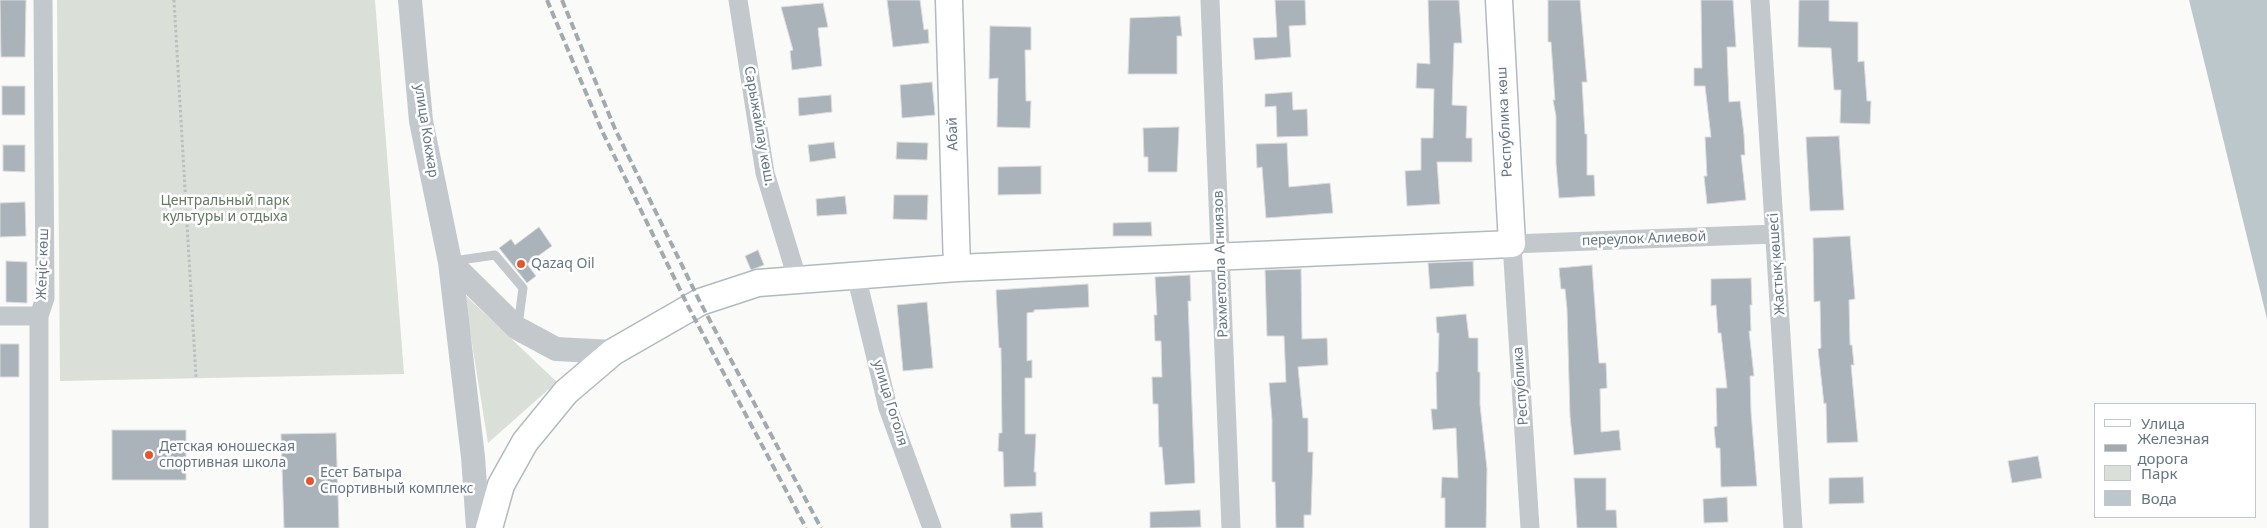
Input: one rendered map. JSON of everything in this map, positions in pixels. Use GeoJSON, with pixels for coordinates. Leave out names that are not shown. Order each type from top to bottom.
{"type":"FeatureCollection","features":[{"type":"Feature","properties":{"kind":"main road","name":"Абай"},"geometry":{"type":"LineString","coordinates":[[949,0],[957,268]]}},
{"type":"Feature","properties":{"kind":"main road","name":"Республика көш"},"geometry":{"type":"LineString","coordinates":[[1499,0],[1512,244]]}},
{"type":"Feature","properties":{"kind":"main road"},"geometry":{"type":"LineString","coordinates":[[489,528],[501,485],[525,442],[566,392],[613,352],[700,302],[758,282],[957,268],[1512,244]]}},
{"type":"Feature","properties":{"kind":"street","name":"Жеңіс көш"},"geometry":{"type":"LineString","coordinates":[[39,528],[39,316],[45,298],[43,0]]}},
{"type":"Feature","properties":{"kind":"street","name":"улица Кокжар"},"geometry":{"type":"LineString","coordinates":[[410,0],[421,121],[450,262],[473,458],[478,528]]}},
{"type":"Feature","properties":{"kind":"street","name":"Сарыжайлау көш."},"geometry":{"type":"LineString","coordinates":[[738,0],[765,173],[797,278]]}},
{"type":"Feature","properties":{"kind":"street","name":"Рахметолла Агниязов"},"geometry":{"type":"LineString","coordinates":[[1210,0],[1232,528]]}},
{"type":"Feature","properties":{"kind":"street","name":"Жастық көшесі"},"geometry":{"type":"LineString","coordinates":[[1760,0],[1793,528]]}},
{"type":"Feature","properties":{"kind":"street","name":"переулок Алиевой"},"geometry":{"type":"LineString","coordinates":[[1512,244],[1775,234]]}},
{"type":"Feature","properties":{"kind":"street","name":"Республика"},"geometry":{"type":"LineString","coordinates":[[1512,244],[1530,528]]}},
{"type":"Feature","properties":{"kind":"street"},"geometry":{"type":"LineString","coordinates":[[450,262],[517,328],[556,349],[613,352]]}},
{"type":"Feature","properties":{"kind":"street","name":"улица Гоголя"},"geometry":{"type":"LineString","coordinates":[[856,275],[888,408],[932,528]]}},
{"type":"Feature","properties":{"kind":"street"},"geometry":{"type":"LineString","coordinates":[[0,316],[39,316]]}},
{"type":"Feature","properties":{"kind":"lane"},"geometry":{"type":"LineString","coordinates":[[450,262],[496,255],[523,288],[517,328]]}},
{"type":"Feature","properties":{"kind":"path"},"geometry":{"type":"LineString","coordinates":[[174,0],[196,378]]}},
{"type":"Feature","properties":{"kind":"green space","name":"Центральный парк культуры и отдыха"},"geometry":{"type":"Polygon","coordinates":[[[57,0],[375,0],[404,374],[60,381],[57,0]]]}},
{"type":"Feature","properties":{"kind":"green space"},"geometry":{"type":"Polygon","coordinates":[[[464,294],[557,382],[488,443],[464,294]]]}},
{"type":"Feature","properties":{"kind":"water"},"geometry":{"type":"Polygon","coordinates":[[[2189,0],[2267,0],[2267,319],[2208,77],[2189,0]]]}},
{"type":"Feature","properties":{"kind":"building"},"geometry":{"type":"Polygon","coordinates":[[[0,0],[26,0],[25,57],[1,57],[0,0]]]}},
{"type":"Feature","properties":{"kind":"building"},"geometry":{"type":"Polygon","coordinates":[[[887,0],[920,0],[924,30],[928,29],[929,43],[893,47],[887,0]]]}},
{"type":"Feature","properties":{"kind":"building"},"geometry":{"type":"Polygon","coordinates":[[[1275,0],[1305,0],[1306,25],[1289,26],[1291,57],[1255,60],[1253,38],[1277,37],[1275,0]]]}},
{"type":"Feature","properties":{"kind":"building"},"geometry":{"type":"Polygon","coordinates":[[[1428,0],[1459,0],[1462,43],[1454,43],[1452,105],[1467,106],[1466,138],[1472,138],[1472,162],[1437,162],[1440,204],[1407,206],[1405,171],[1421,170],[1421,138],[1433,138],[1434,89],[1416,88],[1417,63],[1430,64],[1428,0]]]}},
{"type":"Feature","properties":{"kind":"building"},"geometry":{"type":"Polygon","coordinates":[[[1548,0],[1580,0],[1587,82],[1582,82],[1585,134],[1587,134],[1587,175],[1594,175],[1595,196],[1559,198],[1551,42],[1548,42],[1548,0]]]}},
{"type":"Feature","properties":{"kind":"building"},"geometry":{"type":"Polygon","coordinates":[[[1701,0],[1733,0],[1736,47],[1727,47],[1729,102],[1740,101],[1745,155],[1741,155],[1746,200],[1707,204],[1704,176],[1707,176],[1705,137],[1711,137],[1705,86],[1694,86],[1694,68],[1702,68],[1701,0]]]}},
{"type":"Feature","properties":{"kind":"building"},"geometry":{"type":"Polygon","coordinates":[[[1799,0],[1829,0],[1829,21],[1858,22],[1858,62],[1864,61],[1867,101],[1871,101],[1870,124],[1840,123],[1841,90],[1834,90],[1831,48],[1798,47],[1799,0]]]}},
{"type":"Feature","properties":{"kind":"building"},"geometry":{"type":"Polygon","coordinates":[[[823,3],[828,27],[818,28],[822,66],[792,70],[790,51],[793,50],[781,7],[823,3]]]}},
{"type":"Feature","properties":{"kind":"building"},"geometry":{"type":"Polygon","coordinates":[[[1180,16],[1182,36],[1177,36],[1177,74],[1128,74],[1130,18],[1180,16]]]}},
{"type":"Feature","properties":{"kind":"building"},"geometry":{"type":"Polygon","coordinates":[[[990,26],[1031,27],[1031,50],[1025,50],[1026,101],[1031,101],[1030,128],[997,127],[998,78],[989,79],[990,26]]]}},
{"type":"Feature","properties":{"kind":"building"},"geometry":{"type":"Polygon","coordinates":[[[932,82],[935,115],[902,118],[900,85],[932,82]]]}},
{"type":"Feature","properties":{"kind":"building"},"geometry":{"type":"Polygon","coordinates":[[[2,86],[25,86],[25,115],[2,115],[2,86]]]}},
{"type":"Feature","properties":{"kind":"building"},"geometry":{"type":"Polygon","coordinates":[[[1292,92],[1293,110],[1307,109],[1308,136],[1277,137],[1276,106],[1265,107],[1265,94],[1292,92]]]}},
{"type":"Feature","properties":{"kind":"building"},"geometry":{"type":"Polygon","coordinates":[[[831,95],[832,112],[799,116],[798,98],[831,95]]]}},
{"type":"Feature","properties":{"kind":"building"},"geometry":{"type":"Polygon","coordinates":[[[1179,127],[1177,172],[1148,172],[1148,157],[1144,157],[1143,128],[1179,127]]]}},
{"type":"Feature","properties":{"kind":"building"},"geometry":{"type":"Polygon","coordinates":[[[1839,136],[1844,210],[1810,211],[1806,137],[1839,136]]]}},
{"type":"Feature","properties":{"kind":"building"},"geometry":{"type":"Polygon","coordinates":[[[834,142],[836,158],[810,162],[808,145],[834,142]]]}},
{"type":"Feature","properties":{"kind":"building"},"geometry":{"type":"Polygon","coordinates":[[[897,142],[928,143],[927,160],[896,159],[897,142]]]}},
{"type":"Feature","properties":{"kind":"building"},"geometry":{"type":"Polygon","coordinates":[[[1287,143],[1289,187],[1330,183],[1333,213],[1266,218],[1262,167],[1257,168],[1256,144],[1287,143]]]}},
{"type":"Feature","properties":{"kind":"building"},"geometry":{"type":"Polygon","coordinates":[[[3,145],[25,145],[25,172],[3,171],[3,145]]]}},
{"type":"Feature","properties":{"kind":"building"},"geometry":{"type":"Polygon","coordinates":[[[1041,166],[1041,194],[998,195],[998,167],[1041,166]]]}},
{"type":"Feature","properties":{"kind":"building"},"geometry":{"type":"Polygon","coordinates":[[[894,195],[928,195],[927,220],[893,219],[894,195]]]}},
{"type":"Feature","properties":{"kind":"building"},"geometry":{"type":"Polygon","coordinates":[[[845,196],[847,214],[817,216],[816,199],[845,196]]]}},
{"type":"Feature","properties":{"kind":"building"},"geometry":{"type":"Polygon","coordinates":[[[25,202],[26,236],[0,237],[0,203],[25,202]]]}},
{"type":"Feature","properties":{"kind":"building"},"geometry":{"type":"Polygon","coordinates":[[[1151,222],[1152,236],[1113,236],[1113,223],[1151,222]]]}},
{"type":"Feature","properties":{"kind":"building"},"geometry":{"type":"Polygon","coordinates":[[[539,227],[552,246],[527,264],[536,276],[527,283],[499,248],[511,239],[515,245],[539,227]]]}},
{"type":"Feature","properties":{"kind":"building"},"geometry":{"type":"Polygon","coordinates":[[[1850,236],[1855,299],[1849,300],[1850,345],[1852,345],[1854,365],[1851,365],[1858,442],[1827,443],[1826,403],[1824,404],[1818,349],[1821,348],[1820,301],[1814,302],[1813,238],[1850,236]]]}},
{"type":"Feature","properties":{"kind":"building"},"geometry":{"type":"Polygon","coordinates":[[[758,250],[764,265],[751,270],[745,256],[758,250]]]}},
{"type":"Feature","properties":{"kind":"building"},"geometry":{"type":"Polygon","coordinates":[[[6,261],[27,262],[27,303],[6,302],[6,261]]]}},
{"type":"Feature","properties":{"kind":"building"},"geometry":{"type":"Polygon","coordinates":[[[1473,261],[1474,286],[1430,289],[1428,263],[1473,261]]]}},
{"type":"Feature","properties":{"kind":"building"},"geometry":{"type":"Polygon","coordinates":[[[1592,265],[1599,363],[1606,363],[1607,388],[1600,389],[1601,432],[1619,430],[1621,450],[1574,455],[1570,416],[1567,309],[1565,289],[1561,289],[1559,268],[1592,265]]]}},
{"type":"Feature","properties":{"kind":"building"},"geometry":{"type":"Polygon","coordinates":[[[1301,269],[1302,339],[1327,338],[1328,365],[1298,367],[1303,418],[1308,418],[1308,452],[1313,452],[1311,515],[1304,515],[1304,528],[1276,528],[1275,482],[1272,482],[1272,419],[1269,383],[1286,382],[1284,336],[1267,336],[1265,270],[1301,269]]]}},
{"type":"Feature","properties":{"kind":"building"},"geometry":{"type":"Polygon","coordinates":[[[1190,275],[1191,301],[1188,301],[1195,483],[1165,485],[1162,447],[1159,447],[1158,404],[1153,404],[1152,377],[1162,377],[1161,341],[1155,341],[1154,315],[1157,315],[1155,277],[1190,275]]]}},
{"type":"Feature","properties":{"kind":"building"},"geometry":{"type":"Polygon","coordinates":[[[1751,278],[1752,305],[1750,305],[1751,331],[1749,331],[1754,376],[1750,376],[1751,412],[1757,486],[1721,487],[1720,448],[1716,448],[1714,427],[1717,426],[1716,388],[1727,388],[1721,333],[1718,333],[1716,305],[1711,306],[1711,279],[1751,278]]]}},
{"type":"Feature","properties":{"kind":"building"},"geometry":{"type":"Polygon","coordinates":[[[1088,284],[1089,307],[1034,310],[1034,312],[1027,313],[1027,361],[1032,360],[1032,378],[1025,378],[1025,434],[1036,434],[1034,472],[1036,472],[1036,486],[1004,487],[1003,452],[998,451],[999,433],[1002,433],[1001,348],[999,348],[996,290],[1088,284]]]}},
{"type":"Feature","properties":{"kind":"building"},"geometry":{"type":"Polygon","coordinates":[[[927,302],[933,368],[903,371],[897,305],[927,302]]]}},
{"type":"Feature","properties":{"kind":"building"},"geometry":{"type":"Polygon","coordinates":[[[1466,314],[1469,338],[1478,338],[1480,405],[1487,469],[1486,528],[1445,528],[1445,498],[1441,498],[1442,477],[1458,478],[1456,428],[1433,430],[1431,409],[1437,409],[1436,372],[1438,372],[1439,333],[1437,333],[1436,317],[1466,314]]]}},
{"type":"Feature","properties":{"kind":"building"},"geometry":{"type":"Polygon","coordinates":[[[0,344],[19,344],[19,377],[0,377],[0,344]]]}},
{"type":"Feature","properties":{"kind":"building","name":"Детская юношеская спортивная школа"},"geometry":{"type":"Polygon","coordinates":[[[112,430],[186,430],[186,480],[112,480],[112,430]]]}},
{"type":"Feature","properties":{"kind":"building","name":"Есет Батыра Спортивный комплекс"},"geometry":{"type":"Polygon","coordinates":[[[336,433],[339,528],[284,528],[281,434],[336,433]]]}},
{"type":"Feature","properties":{"kind":"building"},"geometry":{"type":"Polygon","coordinates":[[[2038,456],[2042,478],[2012,483],[2008,461],[2038,456]]]}},
{"type":"Feature","properties":{"kind":"building"},"geometry":{"type":"Polygon","coordinates":[[[1863,477],[1864,503],[1829,504],[1829,478],[1863,477]]]}},
{"type":"Feature","properties":{"kind":"building"},"geometry":{"type":"Polygon","coordinates":[[[1574,478],[1606,478],[1606,510],[1616,510],[1617,528],[1577,528],[1574,478]]]}},
{"type":"Feature","properties":{"kind":"building"},"geometry":{"type":"Polygon","coordinates":[[[1727,497],[1728,522],[1704,523],[1703,499],[1727,497]]]}},
{"type":"Feature","properties":{"kind":"building"},"geometry":{"type":"Polygon","coordinates":[[[1200,510],[1201,527],[1150,528],[1150,512],[1200,510]]]}},
{"type":"Feature","properties":{"kind":"building"},"geometry":{"type":"Polygon","coordinates":[[[1042,512],[1043,528],[1011,528],[1010,514],[1042,512]]]}},
{"type":"Feature","properties":{"kind":"railway"},"geometry":{"type":"LineString","coordinates":[[547,0],[602,131],[689,308],[806,528]]}},
{"type":"Feature","properties":{"kind":"railway"},"geometry":{"type":"LineString","coordinates":[[562,0],[615,129],[700,302],[821,528]]}},
{"type":"Feature","properties":{"kind":"place","name":"Qazaq Oil"},"geometry":{"type":"Point","coordinates":[521,264]}},
{"type":"Feature","properties":{"kind":"place","name":"Детская юношеская спортивная школа"},"geometry":{"type":"Point","coordinates":[149,455]}},
{"type":"Feature","properties":{"kind":"place","name":"Есет Батыра Спортивный комплекс"},"geometry":{"type":"Point","coordinates":[310,481]}}]}
